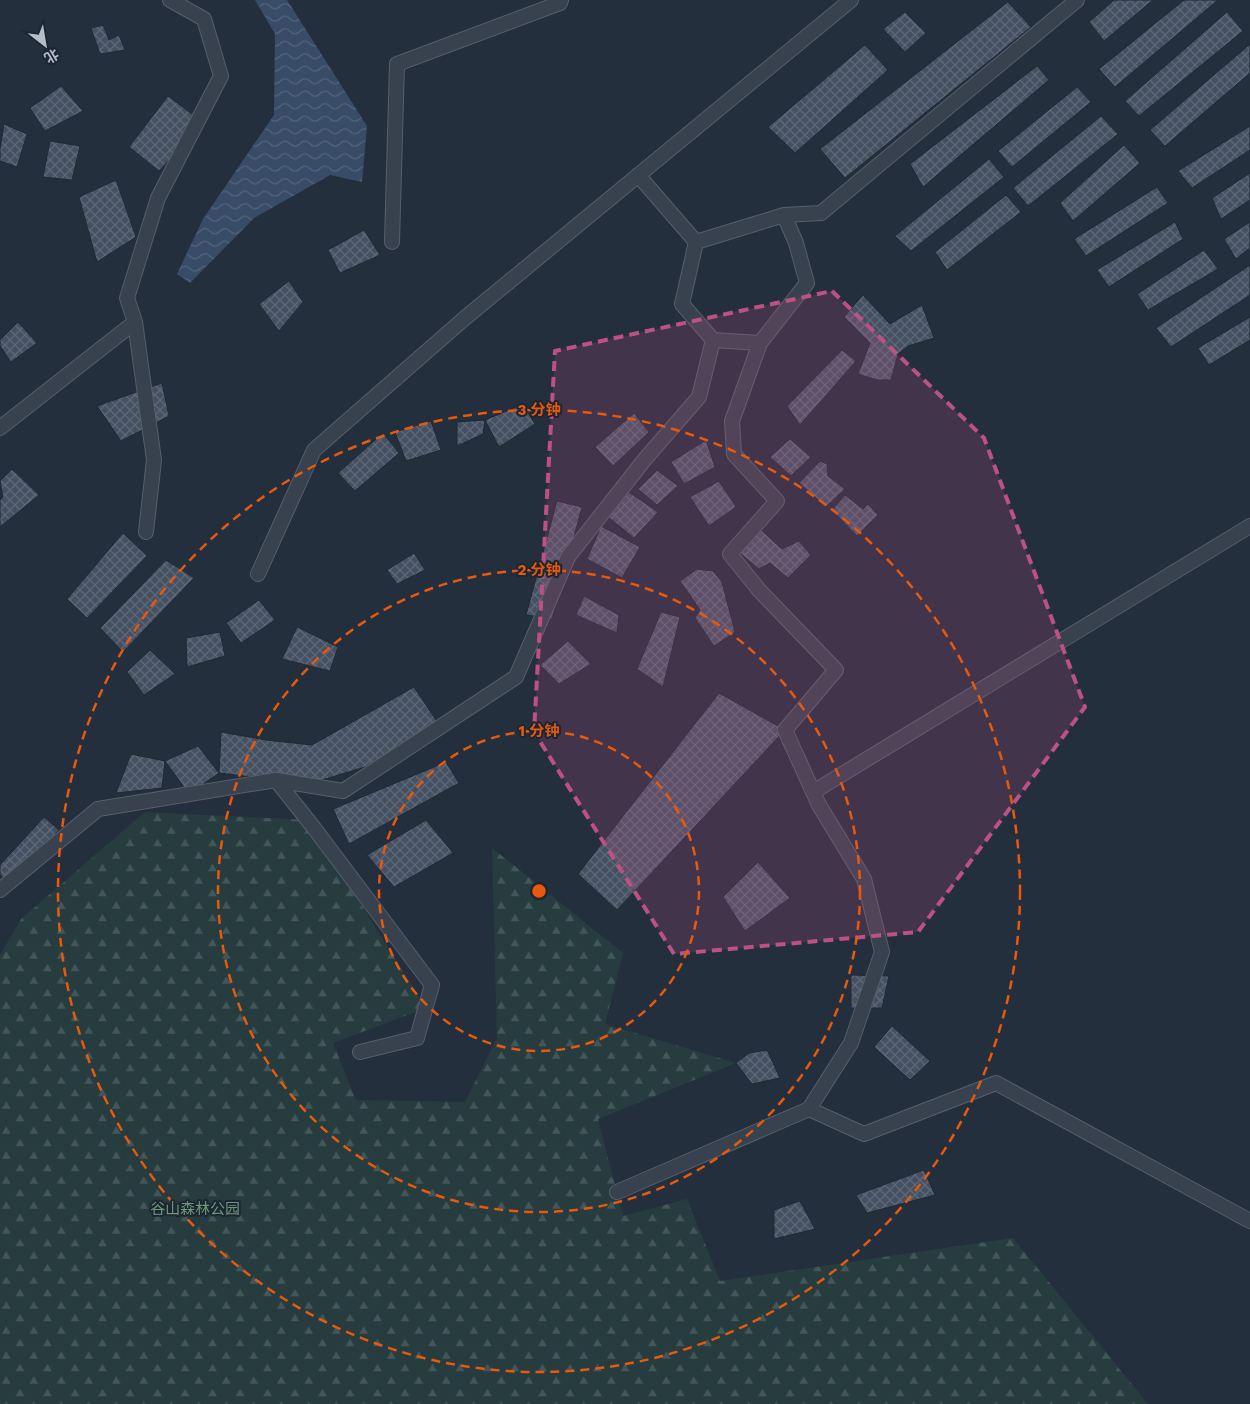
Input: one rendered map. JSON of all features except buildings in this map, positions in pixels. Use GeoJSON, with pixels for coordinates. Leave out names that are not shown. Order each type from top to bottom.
{"type":"FeatureCollection","features":[{"type":"Feature","properties":{"kind":"street"},"geometry":{"type":"LineString","coordinates":[[146,532],[154,460],[135,322],[127,298],[158,198],[221,76],[204,19],[170,0]]}},
{"type":"Feature","properties":{"kind":"street"},"geometry":{"type":"LineString","coordinates":[[392,242],[397,64],[560,3],[561,0]]}},
{"type":"Feature","properties":{"kind":"street"},"geometry":{"type":"LineString","coordinates":[[258,574],[314,450],[465,318],[851,0]]}},
{"type":"Feature","properties":{"kind":"street"},"geometry":{"type":"LineString","coordinates":[[696,242],[784,215],[821,213],[1077,0]]}},
{"type":"Feature","properties":{"kind":"street"},"geometry":{"type":"LineString","coordinates":[[638,175],[696,242]]}},
{"type":"Feature","properties":{"kind":"street"},"geometry":{"type":"LineString","coordinates":[[617,1192],[809,1109],[851,1043],[882,952],[864,879],[819,805],[785,730],[836,670],[759,590],[730,554],[777,501],[734,454],[732,421],[760,343],[807,283],[796,243],[784,215]]}},
{"type":"Feature","properties":{"kind":"street"},"geometry":{"type":"LineString","coordinates":[[696,242],[682,304],[713,340],[760,343]]}},
{"type":"Feature","properties":{"kind":"street"},"geometry":{"type":"LineString","coordinates":[[0,428],[135,322]]}},
{"type":"Feature","properties":{"kind":"street"},"geometry":{"type":"LineString","coordinates":[[0,890],[98,809],[276,780],[343,791],[516,677],[568,557],[645,459],[699,397],[713,340]]}},
{"type":"Feature","properties":{"kind":"street"},"geometry":{"type":"LineString","coordinates":[[813,792],[1250,526]]}},
{"type":"Feature","properties":{"kind":"street"},"geometry":{"type":"LineString","coordinates":[[276,780],[432,985],[417,1038],[360,1052]]}},
{"type":"Feature","properties":{"kind":"street"},"geometry":{"type":"LineString","coordinates":[[809,1109],[864,1134],[996,1083],[1250,1220]]}},
{"type":"Feature","properties":{"kind":"highlighted area"},"geometry":{"type":"Polygon","coordinates":[[[832,291],[984,438],[1085,707],[918,932],[674,954],[534,732],[555,351],[832,291]]]}},
{"type":"Feature","properties":{"kind":"green space","name":"谷山森林公园"},"geometry":{"type":"Polygon","coordinates":[[[145,812],[308,820],[426,1008],[333,1043],[356,1100],[465,1102],[497,1038],[492,848],[623,953],[605,1024],[736,1063],[598,1119],[623,1216],[687,1199],[720,1281],[1013,1238],[1148,1404],[0,1404],[0,955],[21,919],[145,812]]]}},
{"type":"Feature","properties":{"kind":"water"},"geometry":{"type":"Polygon","coordinates":[[[255,0],[287,0],[367,126],[362,182],[330,175],[254,218],[190,283],[177,274],[203,219],[274,115],[275,34],[255,0]]]}}]}
